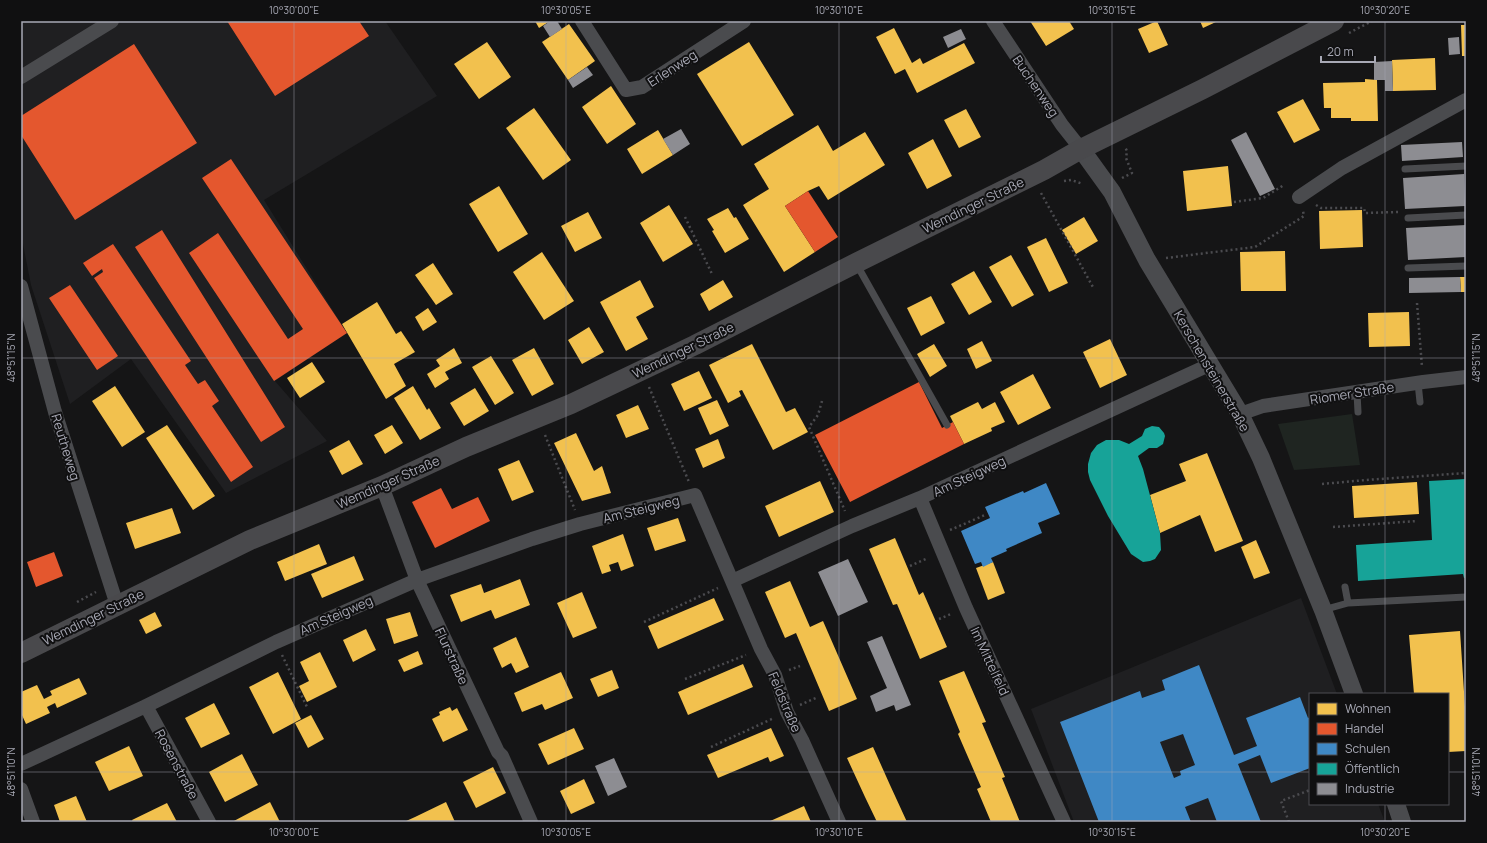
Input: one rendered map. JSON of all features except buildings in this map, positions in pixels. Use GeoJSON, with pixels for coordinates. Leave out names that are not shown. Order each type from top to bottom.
{"type":"FeatureCollection","features":[{"type":"Feature","properties":{"kind":"main road","name":"Wemdinger Straße"},"geometry":{"type":"LineString","coordinates":[[21,653],[250,540],[382,486],[466,448],[571,404],[640,370],[711,338],[856,263],[1044,170],[1081,149],[1203,89],[1334,21]]}},
{"type":"Feature","properties":{"kind":"street"},"geometry":{"type":"LineString","coordinates":[[21,77],[112,21]]}},
{"type":"Feature","properties":{"kind":"street","name":"Erlenweg"},"geometry":{"type":"LineString","coordinates":[[582,21],[626,90],[642,87],[744,21]]}},
{"type":"Feature","properties":{"kind":"street","name":"Buchenweg"},"geometry":{"type":"LineString","coordinates":[[993,21],[1062,125],[1081,149]]}},
{"type":"Feature","properties":{"kind":"street"},"geometry":{"type":"LineString","coordinates":[[1299,197],[1342,168],[1466,100]]}},
{"type":"Feature","properties":{"kind":"street","name":"Kerschensteinerstraße"},"geometry":{"type":"LineString","coordinates":[[1081,149],[1107,185],[1147,260],[1240,414],[1261,458],[1323,610],[1354,693]]}},
{"type":"Feature","properties":{"kind":"street","name":"Reutheweg"},"geometry":{"type":"LineString","coordinates":[[21,286],[55,412],[117,605]]}},
{"type":"Feature","properties":{"kind":"street","name":"Am Steigweg"},"geometry":{"type":"LineString","coordinates":[[21,764],[146,706],[276,642],[417,580],[532,539],[580,524],[695,495],[732,581],[852,526],[920,498],[1210,365]]}},
{"type":"Feature","properties":{"kind":"street","name":"Riomer Straße"},"geometry":{"type":"LineString","coordinates":[[1240,414],[1262,406],[1357,393],[1420,382],[1466,377]]}},
{"type":"Feature","properties":{"kind":"street","name":"Flurstraße"},"geometry":{"type":"LineString","coordinates":[[382,486],[417,580],[498,752],[502,756],[531,822]]}},
{"type":"Feature","properties":{"kind":"street","name":"Im Mittelfeld"},"geometry":{"type":"LineString","coordinates":[[920,498],[966,608],[1064,822]]}},
{"type":"Feature","properties":{"kind":"street","name":"Feldstraße"},"geometry":{"type":"LineString","coordinates":[[732,581],[761,649],[775,675],[788,712],[839,822]]}},
{"type":"Feature","properties":{"kind":"street","name":"Rosenstraße"},"geometry":{"type":"LineString","coordinates":[[146,706],[208,822]]}},
{"type":"Feature","properties":{"kind":"street"},"geometry":{"type":"LineString","coordinates":[[21,789],[33,822]]}},
{"type":"Feature","properties":{"kind":"street"},"geometry":{"type":"LineString","coordinates":[[1396,805],[1402,822]]}},
{"type":"Feature","properties":{"kind":"lane"},"geometry":{"type":"LineString","coordinates":[[1405,169],[1466,166]]}},
{"type":"Feature","properties":{"kind":"lane"},"geometry":{"type":"LineString","coordinates":[[1408,218],[1466,216]]}},
{"type":"Feature","properties":{"kind":"lane"},"geometry":{"type":"LineString","coordinates":[[856,263],[947,425]]}},
{"type":"Feature","properties":{"kind":"lane"},"geometry":{"type":"LineString","coordinates":[[1408,268],[1466,266]]}},
{"type":"Feature","properties":{"kind":"lane"},"geometry":{"type":"LineString","coordinates":[[1420,382],[1420,402]]}},
{"type":"Feature","properties":{"kind":"lane"},"geometry":{"type":"LineString","coordinates":[[1357,393],[1358,412]]}},
{"type":"Feature","properties":{"kind":"lane"},"geometry":{"type":"LineString","coordinates":[[1345,587],[1348,603]]}},
{"type":"Feature","properties":{"kind":"lane"},"geometry":{"type":"LineString","coordinates":[[1323,610],[1348,603],[1466,597]]}},
{"type":"Feature","properties":{"kind":"path"},"geometry":{"type":"LineString","coordinates":[[1107,185],[1132,173],[1126,158],[1127,151],[1124,146]]}},
{"type":"Feature","properties":{"kind":"path"},"geometry":{"type":"LineString","coordinates":[[1234,202],[1262,198],[1284,185]]}},
{"type":"Feature","properties":{"kind":"path"},"geometry":{"type":"LineString","coordinates":[[1041,190],[1094,289]]}},
{"type":"Feature","properties":{"kind":"path"},"geometry":{"type":"LineString","coordinates":[[1299,197],[1321,208],[1364,208],[1365,213],[1404,212],[1408,218]]}},
{"type":"Feature","properties":{"kind":"path"},"geometry":{"type":"LineString","coordinates":[[1147,260],[1256,246],[1304,216],[1299,197]]}},
{"type":"Feature","properties":{"kind":"path"},"geometry":{"type":"LineString","coordinates":[[685,217],[712,274]]}},
{"type":"Feature","properties":{"kind":"path"},"geometry":{"type":"LineString","coordinates":[[1417,303],[1420,382]]}},
{"type":"Feature","properties":{"kind":"path"},"geometry":{"type":"LineString","coordinates":[[640,370],[649,386],[695,495]]}},
{"type":"Feature","properties":{"kind":"path"},"geometry":{"type":"LineString","coordinates":[[822,401],[818,415],[809,427],[852,526]]}},
{"type":"Feature","properties":{"kind":"path"},"geometry":{"type":"LineString","coordinates":[[538,418],[580,524]]}},
{"type":"Feature","properties":{"kind":"path"},"geometry":{"type":"LineString","coordinates":[[1322,484],[1466,473]]}},
{"type":"Feature","properties":{"kind":"path"},"geometry":{"type":"LineString","coordinates":[[936,536],[984,515]]}},
{"type":"Feature","properties":{"kind":"path"},"geometry":{"type":"LineString","coordinates":[[1333,527],[1417,521]]}},
{"type":"Feature","properties":{"kind":"path"},"geometry":{"type":"LineString","coordinates":[[644,622],[732,581]]}},
{"type":"Feature","properties":{"kind":"path"},"geometry":{"type":"LineString","coordinates":[[276,642],[308,707]]}},
{"type":"Feature","properties":{"kind":"path"},"geometry":{"type":"LineString","coordinates":[[685,678],[761,649]]}},
{"type":"Feature","properties":{"kind":"path"},"geometry":{"type":"LineString","coordinates":[[711,747],[788,712]]}},
{"type":"Feature","properties":{"kind":"path"},"geometry":{"type":"LineString","coordinates":[[1289,822],[1281,801],[1309,790]]}},
{"type":"Feature","properties":{"kind":"shaded area"},"geometry":{"type":"Polygon","coordinates":[[[21,21],[385,21],[437,96],[264,200],[347,333],[275,381],[327,441],[226,493],[131,359],[70,404],[31,285],[21,234],[21,21]]]}},
{"type":"Feature","properties":{"kind":"shaded area"},"geometry":{"type":"Polygon","coordinates":[[[1352,414],[1360,465],[1294,470],[1278,424],[1352,414]]]}},
{"type":"Feature","properties":{"kind":"shaded area"},"geometry":{"type":"Polygon","coordinates":[[[1301,598],[1337,693],[1309,693],[1309,805],[1378,805],[1385,822],[1074,822],[1031,709],[1301,598]]]}}]}
